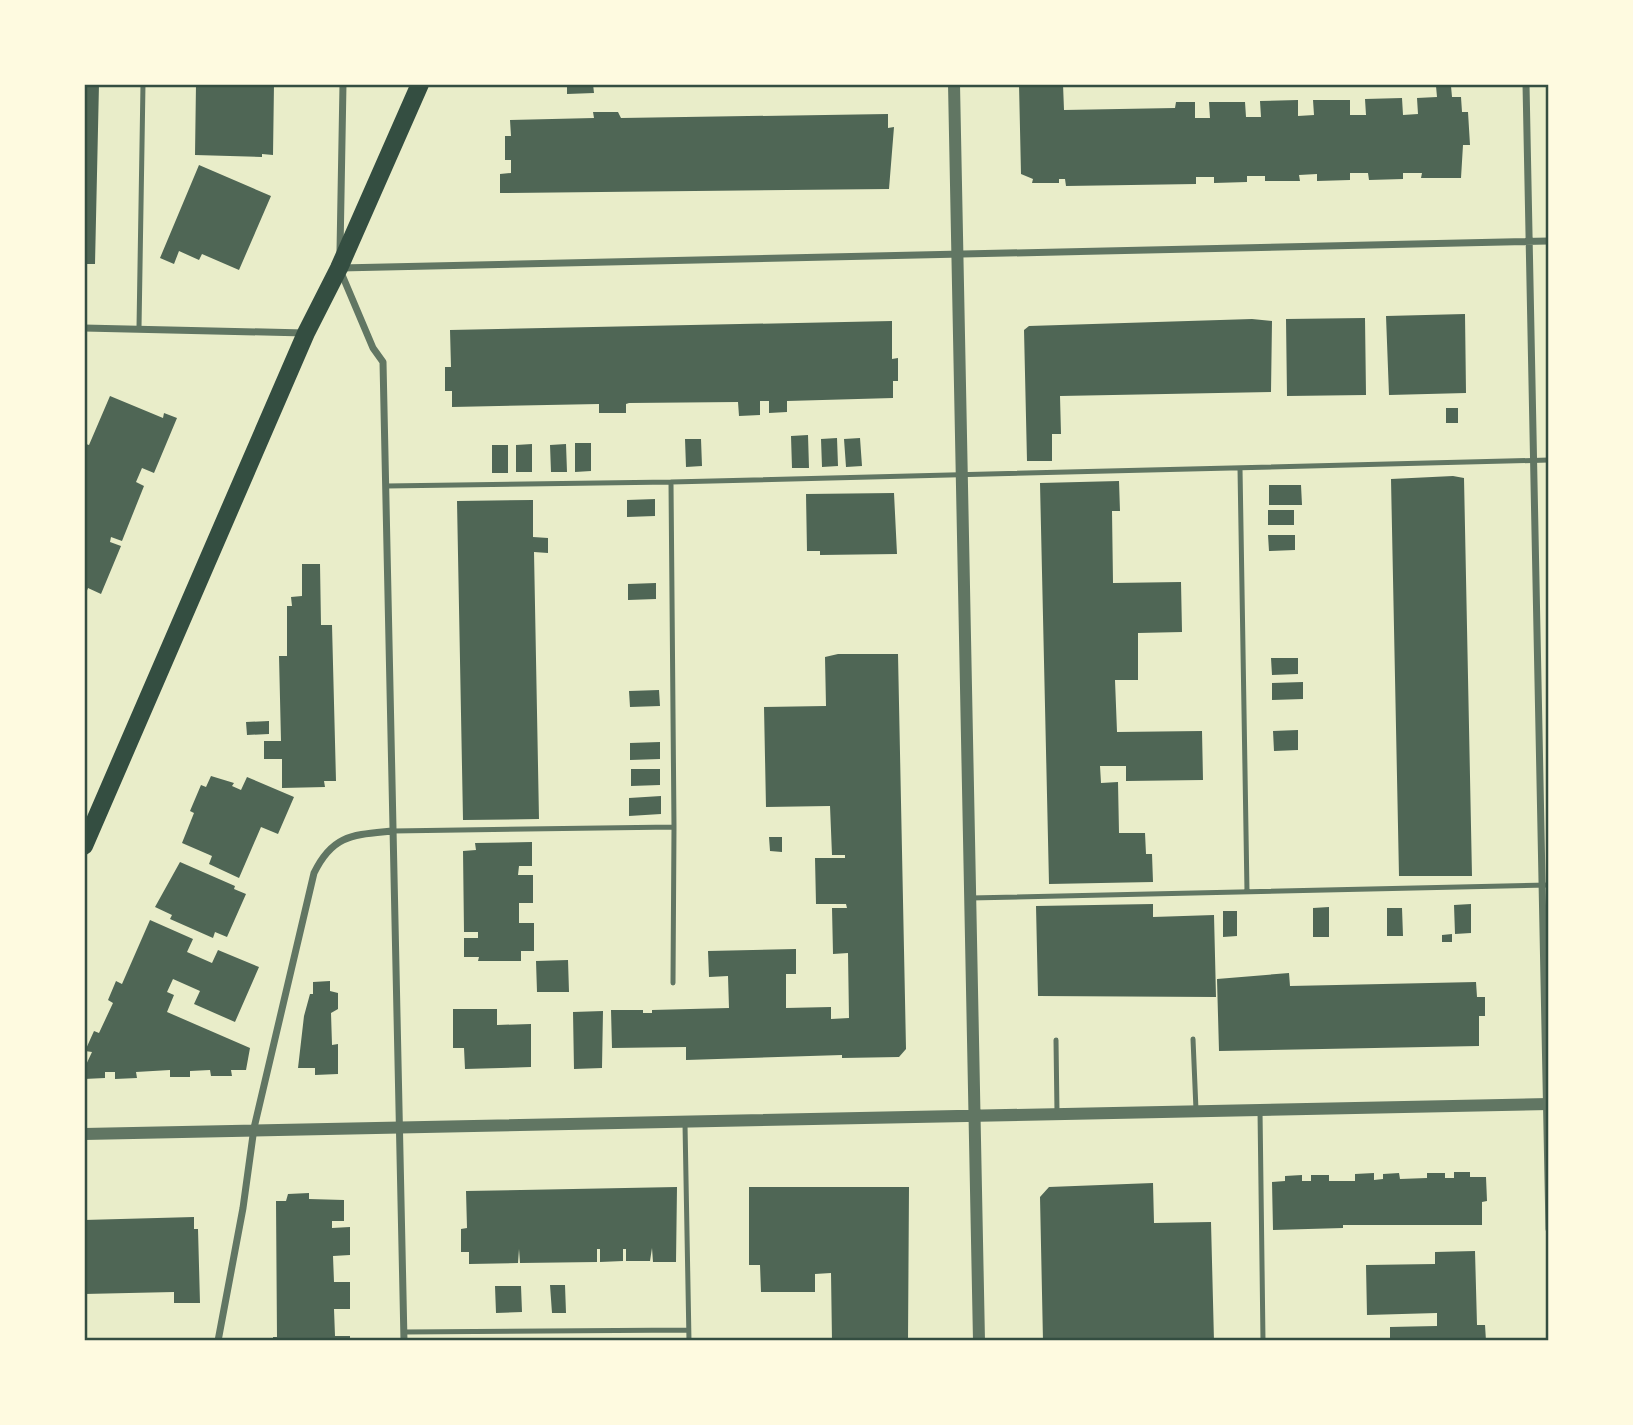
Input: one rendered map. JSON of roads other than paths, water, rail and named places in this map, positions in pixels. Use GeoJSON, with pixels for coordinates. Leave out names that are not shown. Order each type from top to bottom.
{"type":"FeatureCollection","features":[{"type":"Feature","properties":{"kind":"main road"},"geometry":{"type":"LineString","coordinates":[[84,846],[306,333],[340,268],[420,84]]}},
{"type":"Feature","properties":{"kind":"street"},"geometry":{"type":"LineString","coordinates":[[343,84],[340,268],[373,348],[383,362],[404,1341]]}},
{"type":"Feature","properties":{"kind":"street"},"geometry":{"type":"LineString","coordinates":[[954,84],[979,1341]]}},
{"type":"Feature","properties":{"kind":"street"},"geometry":{"type":"LineString","coordinates":[[1526,84],[1546,885],[1549,1229]]}},
{"type":"Feature","properties":{"kind":"street"},"geometry":{"type":"LineString","coordinates":[[340,268],[1549,240]]}},
{"type":"Feature","properties":{"kind":"street"},"geometry":{"type":"LineString","coordinates":[[84,328],[306,333]]}},
{"type":"Feature","properties":{"kind":"street"},"geometry":{"type":"LineString","coordinates":[[218,1341],[243,1208],[254,1128],[314,873],[324,853],[338,841],[358,835],[393,831]]}},
{"type":"Feature","properties":{"kind":"street"},"geometry":{"type":"LineString","coordinates":[[84,1134],[400,1125],[1548,1104]]}},
{"type":"Feature","properties":{"kind":"lane"},"geometry":{"type":"LineString","coordinates":[[139,328],[143,84]]}},
{"type":"Feature","properties":{"kind":"lane"},"geometry":{"type":"LineString","coordinates":[[386,486],[961,476],[1549,460]]}},
{"type":"Feature","properties":{"kind":"lane"},"geometry":{"type":"LineString","coordinates":[[1240,468],[1247,892]]}},
{"type":"Feature","properties":{"kind":"lane"},"geometry":{"type":"LineString","coordinates":[[670,482],[673,983]]}},
{"type":"Feature","properties":{"kind":"lane"},"geometry":{"type":"LineString","coordinates":[[393,831],[674,827]]}},
{"type":"Feature","properties":{"kind":"lane"},"geometry":{"type":"LineString","coordinates":[[970,898],[1546,885]]}},
{"type":"Feature","properties":{"kind":"lane"},"geometry":{"type":"LineString","coordinates":[[1193,1039],[1196,1111]]}},
{"type":"Feature","properties":{"kind":"lane"},"geometry":{"type":"LineString","coordinates":[[1056,1040],[1058,1113]]}},
{"type":"Feature","properties":{"kind":"lane"},"geometry":{"type":"LineString","coordinates":[[1260,1109],[1263,1341]]}},
{"type":"Feature","properties":{"kind":"lane"},"geometry":{"type":"LineString","coordinates":[[685,1120],[689,1341]]}},
{"type":"Feature","properties":{"kind":"lane"},"geometry":{"type":"LineString","coordinates":[[404,1332],[688,1330]]}}]}
